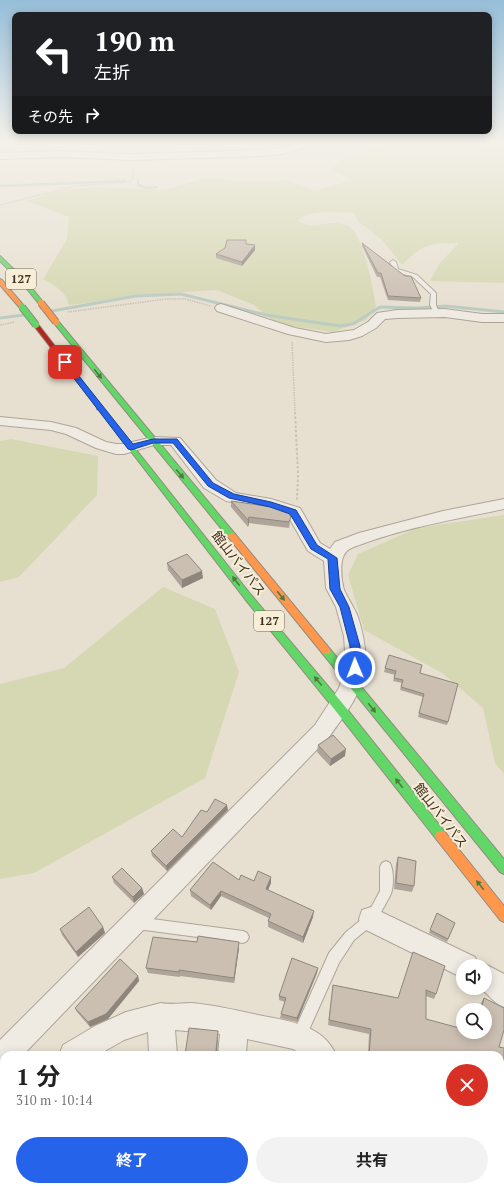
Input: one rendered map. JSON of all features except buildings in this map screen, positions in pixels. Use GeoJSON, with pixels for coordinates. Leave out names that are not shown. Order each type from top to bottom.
{"type":"FeatureCollection","features":[{"type":"Feature","properties":{"kind":"highway","name":"館山バイパス"},"geometry":{"type":"LineString","coordinates":[[0,258],[25,283],[504,868]]}},
{"type":"Feature","properties":{"kind":"highway","name":"館山バイパス"},"geometry":{"type":"LineString","coordinates":[[0,280],[248,597],[339,707],[504,916]]}},
{"type":"Feature","properties":{"kind":"street"},"geometry":{"type":"LineString","coordinates":[[221,308],[292,331],[326,338],[338,338],[358,333],[381,316],[435,310],[445,313],[482,318],[504,318]]}},
{"type":"Feature","properties":{"kind":"street"},"geometry":{"type":"LineString","coordinates":[[0,421],[51,426],[71,431],[101,445],[116,448],[131,447],[153,441],[175,441],[210,484],[232,497],[271,504],[294,512],[314,547],[333,558]]}},
{"type":"Feature","properties":{"kind":"street"},"geometry":{"type":"LineString","coordinates":[[8,1051],[322,731],[339,707],[352,684],[355,668],[355,646],[344,607],[335,589],[333,558],[341,546],[365,537],[444,516],[504,504]]}},
{"type":"Feature","properties":{"kind":"street"},"geometry":{"type":"LineString","coordinates":[[371,919],[456,961]]}},
{"type":"Feature","properties":{"kind":"street"},"geometry":{"type":"LineString","coordinates":[[492,981],[504,994]]}},
{"type":"Feature","properties":{"kind":"street"},"geometry":{"type":"LineString","coordinates":[[79,1051],[112,1030],[161,1016],[190,1017],[234,1023],[299,1038],[312,1045],[318,1051]]}},
{"type":"Feature","properties":{"kind":"street"},"geometry":{"type":"LineString","coordinates":[[161,1016],[163,1051]]}},
{"type":"Feature","properties":{"kind":"street"},"geometry":{"type":"LineString","coordinates":[[232,1051],[234,1023]]}},
{"type":"Feature","properties":{"kind":"lane"},"geometry":{"type":"LineString","coordinates":[[393,262],[396,270],[415,276],[434,294],[435,310]]}},
{"type":"Feature","properties":{"kind":"lane"},"geometry":{"type":"LineString","coordinates":[[299,1038],[334,958],[350,936],[371,919],[386,892],[386,867]]}},
{"type":"Feature","properties":{"kind":"lane"},"geometry":{"type":"LineString","coordinates":[[133,922],[243,937]]}},
{"type":"Feature","properties":{"kind":"path"},"geometry":{"type":"LineString","coordinates":[[0,205],[34,197]]}},
{"type":"Feature","properties":{"kind":"path"},"geometry":{"type":"LineString","coordinates":[[63,313],[166,299],[185,299],[221,308]]}},
{"type":"Feature","properties":{"kind":"path"},"geometry":{"type":"LineString","coordinates":[[0,322],[1,325],[18,322]]}},
{"type":"Feature","properties":{"kind":"path"},"geometry":{"type":"LineString","coordinates":[[292,331],[298,474],[297,502],[294,512]]}},
{"type":"Feature","properties":{"kind":"green space"},"geometry":{"type":"Polygon","coordinates":[[[40,197],[504,197],[504,283],[430,281],[440,263],[459,243],[440,243],[427,246],[421,249],[402,265],[382,240],[358,221],[354,213],[332,212],[316,213],[302,217],[297,221],[307,225],[336,223],[351,228],[357,237],[365,256],[371,278],[376,307],[366,320],[333,332],[290,326],[272,320],[254,305],[217,290],[168,293],[69,305],[63,292],[43,279],[67,239],[69,217],[27,201],[40,197]]]}},
{"type":"Feature","properties":{"kind":"green space"},"geometry":{"type":"Polygon","coordinates":[[[11,439],[98,456],[97,495],[19,577],[0,582],[0,441],[11,439]]]}},
{"type":"Feature","properties":{"kind":"green space"},"geometry":{"type":"Polygon","coordinates":[[[504,515],[504,774],[495,763],[483,708],[442,673],[364,630],[348,575],[358,554],[417,528],[504,515]]]}},
{"type":"Feature","properties":{"kind":"green space"},"geometry":{"type":"Polygon","coordinates":[[[163,587],[215,609],[239,672],[205,778],[34,873],[0,879],[0,684],[64,668],[163,587]]]}},
{"type":"Feature","properties":{"kind":"waterway"},"geometry":{"type":"LineString","coordinates":[[52,311],[136,296],[181,294],[266,315],[340,326],[353,324],[380,307],[416,308],[446,306],[504,312]]}},
{"type":"Feature","properties":{"kind":"waterway"},"geometry":{"type":"LineString","coordinates":[[0,318],[24,315]]}},
{"type":"Feature","properties":{"kind":"traffic: fast"},"geometry":{"type":"LineString","coordinates":[[0,258],[25,283],[41,303]]}},
{"type":"Feature","properties":{"kind":"traffic: fast"},"geometry":{"type":"LineString","coordinates":[[22,307],[36,325]]}},
{"type":"Feature","properties":{"kind":"traffic: fast"},"geometry":{"type":"LineString","coordinates":[[56,322],[232,536]]}},
{"type":"Feature","properties":{"kind":"traffic: fast"},"geometry":{"type":"LineString","coordinates":[[101,409],[248,597],[339,707],[441,836]]}},
{"type":"Feature","properties":{"kind":"traffic: fast"},"geometry":{"type":"LineString","coordinates":[[326,651],[504,868]]}},
{"type":"Feature","properties":{"kind":"traffic: slow"},"geometry":{"type":"LineString","coordinates":[[0,281],[22,307]]}},
{"type":"Feature","properties":{"kind":"traffic: slow"},"geometry":{"type":"LineString","coordinates":[[41,303],[56,322]]}},
{"type":"Feature","properties":{"kind":"traffic: slow"},"geometry":{"type":"LineString","coordinates":[[232,536],[326,651]]}},
{"type":"Feature","properties":{"kind":"traffic: slow"},"geometry":{"type":"LineString","coordinates":[[441,836],[504,916]]}},
{"type":"Feature","properties":{"kind":"traffic: jam"},"geometry":{"type":"LineString","coordinates":[[36,325],[101,409]]}},
{"type":"Feature","properties":{"kind":"route"},"geometry":{"type":"LineString","coordinates":[[65,362],[131,447],[153,441],[175,441],[210,484],[232,497],[271,504],[294,512],[314,547],[333,558],[335,589],[344,607],[355,646],[355,668]]}}]}
